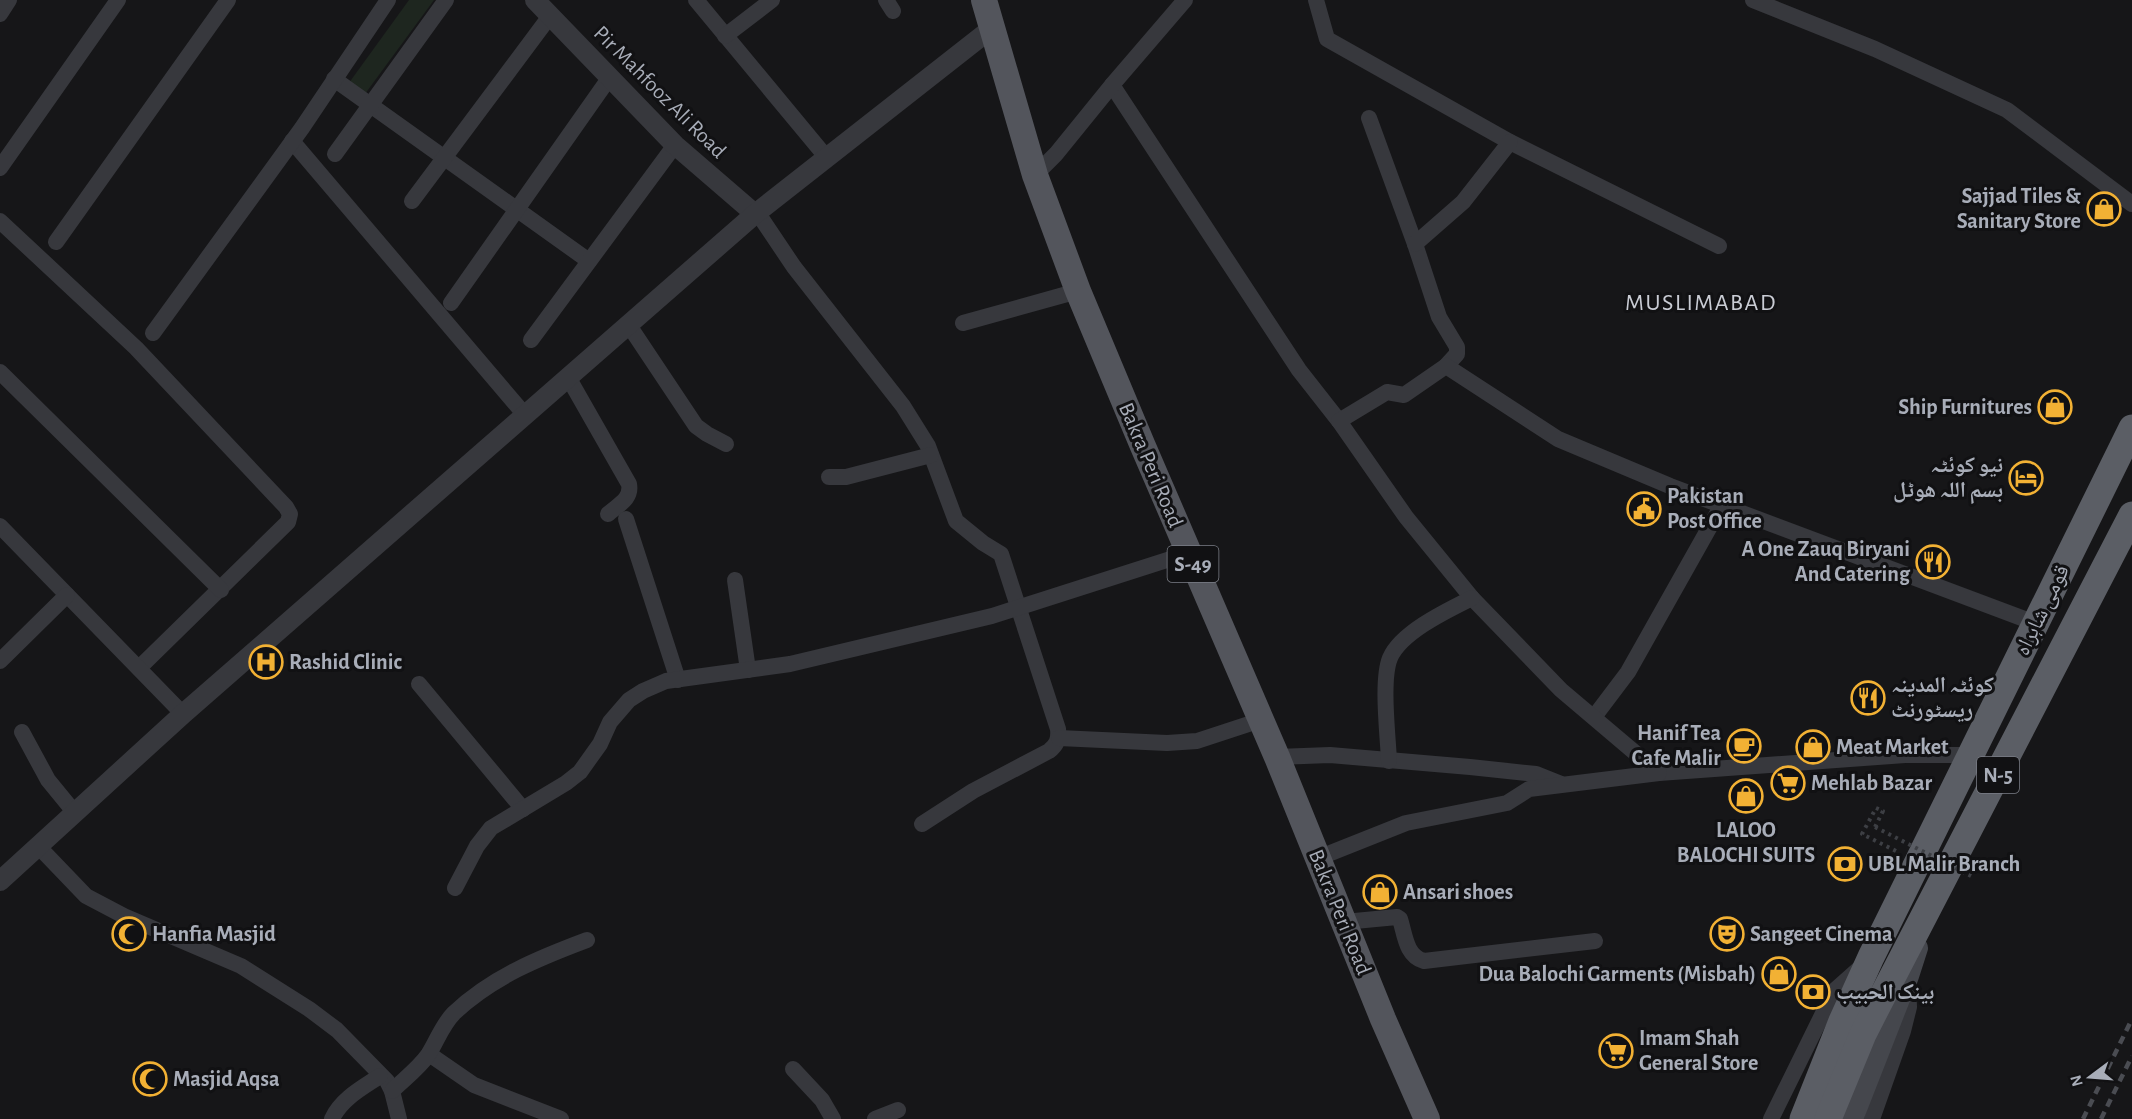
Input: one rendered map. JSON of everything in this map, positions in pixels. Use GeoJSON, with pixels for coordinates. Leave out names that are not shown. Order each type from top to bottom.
{"type":"FeatureCollection","features":[{"type":"Feature","properties":{"kind":"highway","name":"قومی شاہراہ"},"geometry":{"type":"LineString","coordinates":[[1828,1119],[1871,957],[2132,428]]}},
{"type":"Feature","properties":{"kind":"highway","name":"قومی شاہراہ"},"geometry":{"type":"LineString","coordinates":[[1803,1119],[1852,1028],[1924,918],[2132,515]]}},
{"type":"Feature","properties":{"kind":"main road","name":"Bakra Peri Road"},"geometry":{"type":"LineString","coordinates":[[984,0],[1035,175],[1078,291],[1277,757],[1383,1019],[1427,1119]]}},
{"type":"Feature","properties":{"kind":"main road"},"geometry":{"type":"LineString","coordinates":[[1852,1119],[1908,976],[1924,918]]}},
{"type":"Feature","properties":{"kind":"street"},"geometry":{"type":"LineString","coordinates":[[0,14],[9,0]]}},
{"type":"Feature","properties":{"kind":"street"},"geometry":{"type":"LineString","coordinates":[[3,159],[118,0]]}},
{"type":"Feature","properties":{"kind":"street"},"geometry":{"type":"LineString","coordinates":[[56,242],[228,0]]}},
{"type":"Feature","properties":{"kind":"street"},"geometry":{"type":"LineString","coordinates":[[153,333],[292,141],[388,0]]}},
{"type":"Feature","properties":{"kind":"street"},"geometry":{"type":"LineString","coordinates":[[335,154],[446,0]]}},
{"type":"Feature","properties":{"kind":"street"},"geometry":{"type":"LineString","coordinates":[[696,0],[827,158]]}},
{"type":"Feature","properties":{"kind":"street"},"geometry":{"type":"LineString","coordinates":[[725,36],[772,0]]}},
{"type":"Feature","properties":{"kind":"street"},"geometry":{"type":"LineString","coordinates":[[1035,175],[1056,154],[1185,0]]}},
{"type":"Feature","properties":{"kind":"street"},"geometry":{"type":"LineString","coordinates":[[1316,0],[1327,39],[1510,142],[1719,246]]}},
{"type":"Feature","properties":{"kind":"street"},"geometry":{"type":"LineString","coordinates":[[1753,0],[1875,49],[2007,110],[2132,204]]}},
{"type":"Feature","properties":{"kind":"street"},"geometry":{"type":"LineString","coordinates":[[412,201],[444,158],[543,5]]}},
{"type":"Feature","properties":{"kind":"street","name":"Pir Mahfooz Ali Road"},"geometry":{"type":"LineString","coordinates":[[543,5],[675,145],[756,213]]}},
{"type":"Feature","properties":{"kind":"street"},"geometry":{"type":"LineString","coordinates":[[0,881],[183,714],[756,213],[992,28]]}},
{"type":"Feature","properties":{"kind":"street"},"geometry":{"type":"LineString","coordinates":[[451,303],[610,77]]}},
{"type":"Feature","properties":{"kind":"street"},"geometry":{"type":"LineString","coordinates":[[334,80],[589,261]]}},
{"type":"Feature","properties":{"kind":"street"},"geometry":{"type":"LineString","coordinates":[[1112,85],[1299,370],[1339,421],[1406,517],[1472,598],[1561,690],[1659,773]]}},
{"type":"Feature","properties":{"kind":"street"},"geometry":{"type":"LineString","coordinates":[[1339,421],[1387,392],[1404,395],[1446,366],[1457,354],[1457,346],[1439,317],[1369,118]]}},
{"type":"Feature","properties":{"kind":"street"},"geometry":{"type":"LineString","coordinates":[[292,141],[525,415]]}},
{"type":"Feature","properties":{"kind":"street"},"geometry":{"type":"LineString","coordinates":[[1415,244],[1463,202],[1510,142]]}},
{"type":"Feature","properties":{"kind":"street"},"geometry":{"type":"LineString","coordinates":[[531,340],[675,145]]}},
{"type":"Feature","properties":{"kind":"street"},"geometry":{"type":"LineString","coordinates":[[756,213],[794,267],[903,406],[932,455],[956,521],[969,533],[1001,554],[1058,729],[1059,738],[1056,746],[1049,751],[973,791],[922,824]]}},
{"type":"Feature","properties":{"kind":"street"},"geometry":{"type":"LineString","coordinates":[[0,221],[136,348],[286,507],[290,514],[288,522],[140,667]]}},
{"type":"Feature","properties":{"kind":"street"},"geometry":{"type":"LineString","coordinates":[[963,323],[1078,291]]}},
{"type":"Feature","properties":{"kind":"street"},"geometry":{"type":"LineString","coordinates":[[628,324],[696,426],[726,444]]}},
{"type":"Feature","properties":{"kind":"street"},"geometry":{"type":"LineString","coordinates":[[1446,366],[1558,440],[1722,505],[2035,623]]}},
{"type":"Feature","properties":{"kind":"street"},"geometry":{"type":"LineString","coordinates":[[0,372],[221,590]]}},
{"type":"Feature","properties":{"kind":"street"},"geometry":{"type":"LineString","coordinates":[[568,377],[629,484],[631,491],[629,497],[608,514]]}},
{"type":"Feature","properties":{"kind":"street"},"geometry":{"type":"LineString","coordinates":[[829,477],[846,477],[932,455]]}},
{"type":"Feature","properties":{"kind":"street"},"geometry":{"type":"LineString","coordinates":[[1594,717],[1628,672],[1722,505]]}},
{"type":"Feature","properties":{"kind":"street"},"geometry":{"type":"LineString","coordinates":[[626,519],[678,680]]}},
{"type":"Feature","properties":{"kind":"street"},"geometry":{"type":"LineString","coordinates":[[0,526],[140,667],[183,714]]}},
{"type":"Feature","properties":{"kind":"street"},"geometry":{"type":"LineString","coordinates":[[455,888],[471,856],[491,828],[580,772],[600,744],[610,722],[629,700],[643,691],[666,681],[790,664],[992,616],[1189,553]]}},
{"type":"Feature","properties":{"kind":"street"},"geometry":{"type":"LineString","coordinates":[[735,580],[748,670]]}},
{"type":"Feature","properties":{"kind":"street"},"geometry":{"type":"LineString","coordinates":[[0,662],[68,595]]}},
{"type":"Feature","properties":{"kind":"street"},"geometry":{"type":"LineString","coordinates":[[1389,761],[1387,682],[1390,658],[1397,648],[1423,624],[1472,598]]}},
{"type":"Feature","properties":{"kind":"street"},"geometry":{"type":"LineString","coordinates":[[419,684],[523,809]]}},
{"type":"Feature","properties":{"kind":"street"},"geometry":{"type":"LineString","coordinates":[[1059,738],[1167,743],[1197,741],[1261,720]]}},
{"type":"Feature","properties":{"kind":"street"},"geometry":{"type":"LineString","coordinates":[[22,732],[48,780],[75,813]]}},
{"type":"Feature","properties":{"kind":"street"},"geometry":{"type":"LineString","coordinates":[[1318,858],[1406,823],[1507,804],[1529,789],[1659,773],[1905,755],[1970,754]]}},
{"type":"Feature","properties":{"kind":"street"},"geometry":{"type":"LineString","coordinates":[[1277,757],[1330,755],[1536,774],[1565,785]]}},
{"type":"Feature","properties":{"kind":"street"},"geometry":{"type":"LineString","coordinates":[[38,846],[86,896],[124,916],[241,966],[309,1009],[337,1030],[387,1081],[399,1119]]}},
{"type":"Feature","properties":{"kind":"street"},"geometry":{"type":"LineString","coordinates":[[1344,922],[1397,917],[1400,919],[1410,952],[1416,959],[1424,961],[1595,941]]}},
{"type":"Feature","properties":{"kind":"street"},"geometry":{"type":"LineString","coordinates":[[392,1091],[429,1054],[444,1024],[478,993],[507,973],[587,940]]}},
{"type":"Feature","properties":{"kind":"street"},"geometry":{"type":"LineString","coordinates":[[1771,1119],[1834,991],[1871,957]]}},
{"type":"Feature","properties":{"kind":"street"},"geometry":{"type":"LineString","coordinates":[[1872,1119],[1896,1053],[1909,1007],[1908,976]]}},
{"type":"Feature","properties":{"kind":"street"},"geometry":{"type":"LineString","coordinates":[[429,1054],[474,1084],[561,1119]]}},
{"type":"Feature","properties":{"kind":"street"},"geometry":{"type":"LineString","coordinates":[[793,1069],[822,1100],[833,1119]]}},
{"type":"Feature","properties":{"kind":"street"},"geometry":{"type":"LineString","coordinates":[[332,1119],[342,1103],[380,1076]]}},
{"type":"Feature","properties":{"kind":"street"},"geometry":{"type":"LineString","coordinates":[[875,1119],[898,1110]]}},
{"type":"Feature","properties":{"kind":"path"},"geometry":{"type":"LineString","coordinates":[[1917,862],[1862,834],[1876,808],[1883,812],[1875,827],[1971,876]]}},
{"type":"Feature","properties":{"kind":"shaded area"},"geometry":{"type":"Polygon","coordinates":[[[409,0],[434,0],[362,98],[346,87],[409,0]]]}},
{"type":"Feature","properties":{"kind":"railway"},"geometry":{"type":"LineString","coordinates":[[2083,1119],[2132,1019]]}},
{"type":"Feature","properties":{"kind":"railway"},"geometry":{"type":"LineString","coordinates":[[2101,1119],[2132,1056]]}},
{"type":"Feature","properties":{"kind":"place","name":"Sajjad Tiles & Sanitary Store"},"geometry":{"type":"Point","coordinates":[2104,209]}},
{"type":"Feature","properties":{"kind":"place","name":"Ship Furnitures"},"geometry":{"type":"Point","coordinates":[2055,407]}},
{"type":"Feature","properties":{"kind":"place","name":"نیو کوئٹہ بسم اللہ ھوٹل"},"geometry":{"type":"Point","coordinates":[2026,478]}},
{"type":"Feature","properties":{"kind":"place","name":"Pakistan Post Office"},"geometry":{"type":"Point","coordinates":[1644,509]}},
{"type":"Feature","properties":{"kind":"place","name":"A One Zauq Biryani And Catering"},"geometry":{"type":"Point","coordinates":[1933,562]}},
{"type":"Feature","properties":{"kind":"place","name":"Rashid Clinic"},"geometry":{"type":"Point","coordinates":[266,662]}},
{"type":"Feature","properties":{"kind":"place","name":"کوئٹہ المدینہ ریسٹورنٹ"},"geometry":{"type":"Point","coordinates":[1868,698]}},
{"type":"Feature","properties":{"kind":"place","name":"Hanif Tea Cafe Malir"},"geometry":{"type":"Point","coordinates":[1744,746]}},
{"type":"Feature","properties":{"kind":"place","name":"Meat Market"},"geometry":{"type":"Point","coordinates":[1813,747]}},
{"type":"Feature","properties":{"kind":"place","name":"Mehlab Bazar"},"geometry":{"type":"Point","coordinates":[1788,783]}},
{"type":"Feature","properties":{"kind":"place","name":"LALOO BALOCHI SUITS"},"geometry":{"type":"Point","coordinates":[1746,796]}},
{"type":"Feature","properties":{"kind":"place","name":"UBL Malir Branch"},"geometry":{"type":"Point","coordinates":[1845,864]}},
{"type":"Feature","properties":{"kind":"place","name":"Ansari shoes"},"geometry":{"type":"Point","coordinates":[1380,892]}},
{"type":"Feature","properties":{"kind":"place","name":"Hanfia Masjid"},"geometry":{"type":"Point","coordinates":[129,934]}},
{"type":"Feature","properties":{"kind":"place","name":"Sangeet Cinema"},"geometry":{"type":"Point","coordinates":[1727,934]}},
{"type":"Feature","properties":{"kind":"place","name":"Dua Balochi Garments (Misbah)"},"geometry":{"type":"Point","coordinates":[1779,974]}},
{"type":"Feature","properties":{"kind":"place","name":"بينک الحبيب"},"geometry":{"type":"Point","coordinates":[1813,992]}},
{"type":"Feature","properties":{"kind":"place","name":"Imam Shah General Store"},"geometry":{"type":"Point","coordinates":[1616,1051]}},
{"type":"Feature","properties":{"kind":"place","name":"Masjid Aqsa"},"geometry":{"type":"Point","coordinates":[150,1079]}},
{"type":"Feature","properties":{"kind":"district","name":"MUSLIMABAD"},"geometry":{"type":"Point","coordinates":[1701,303]}}]}
